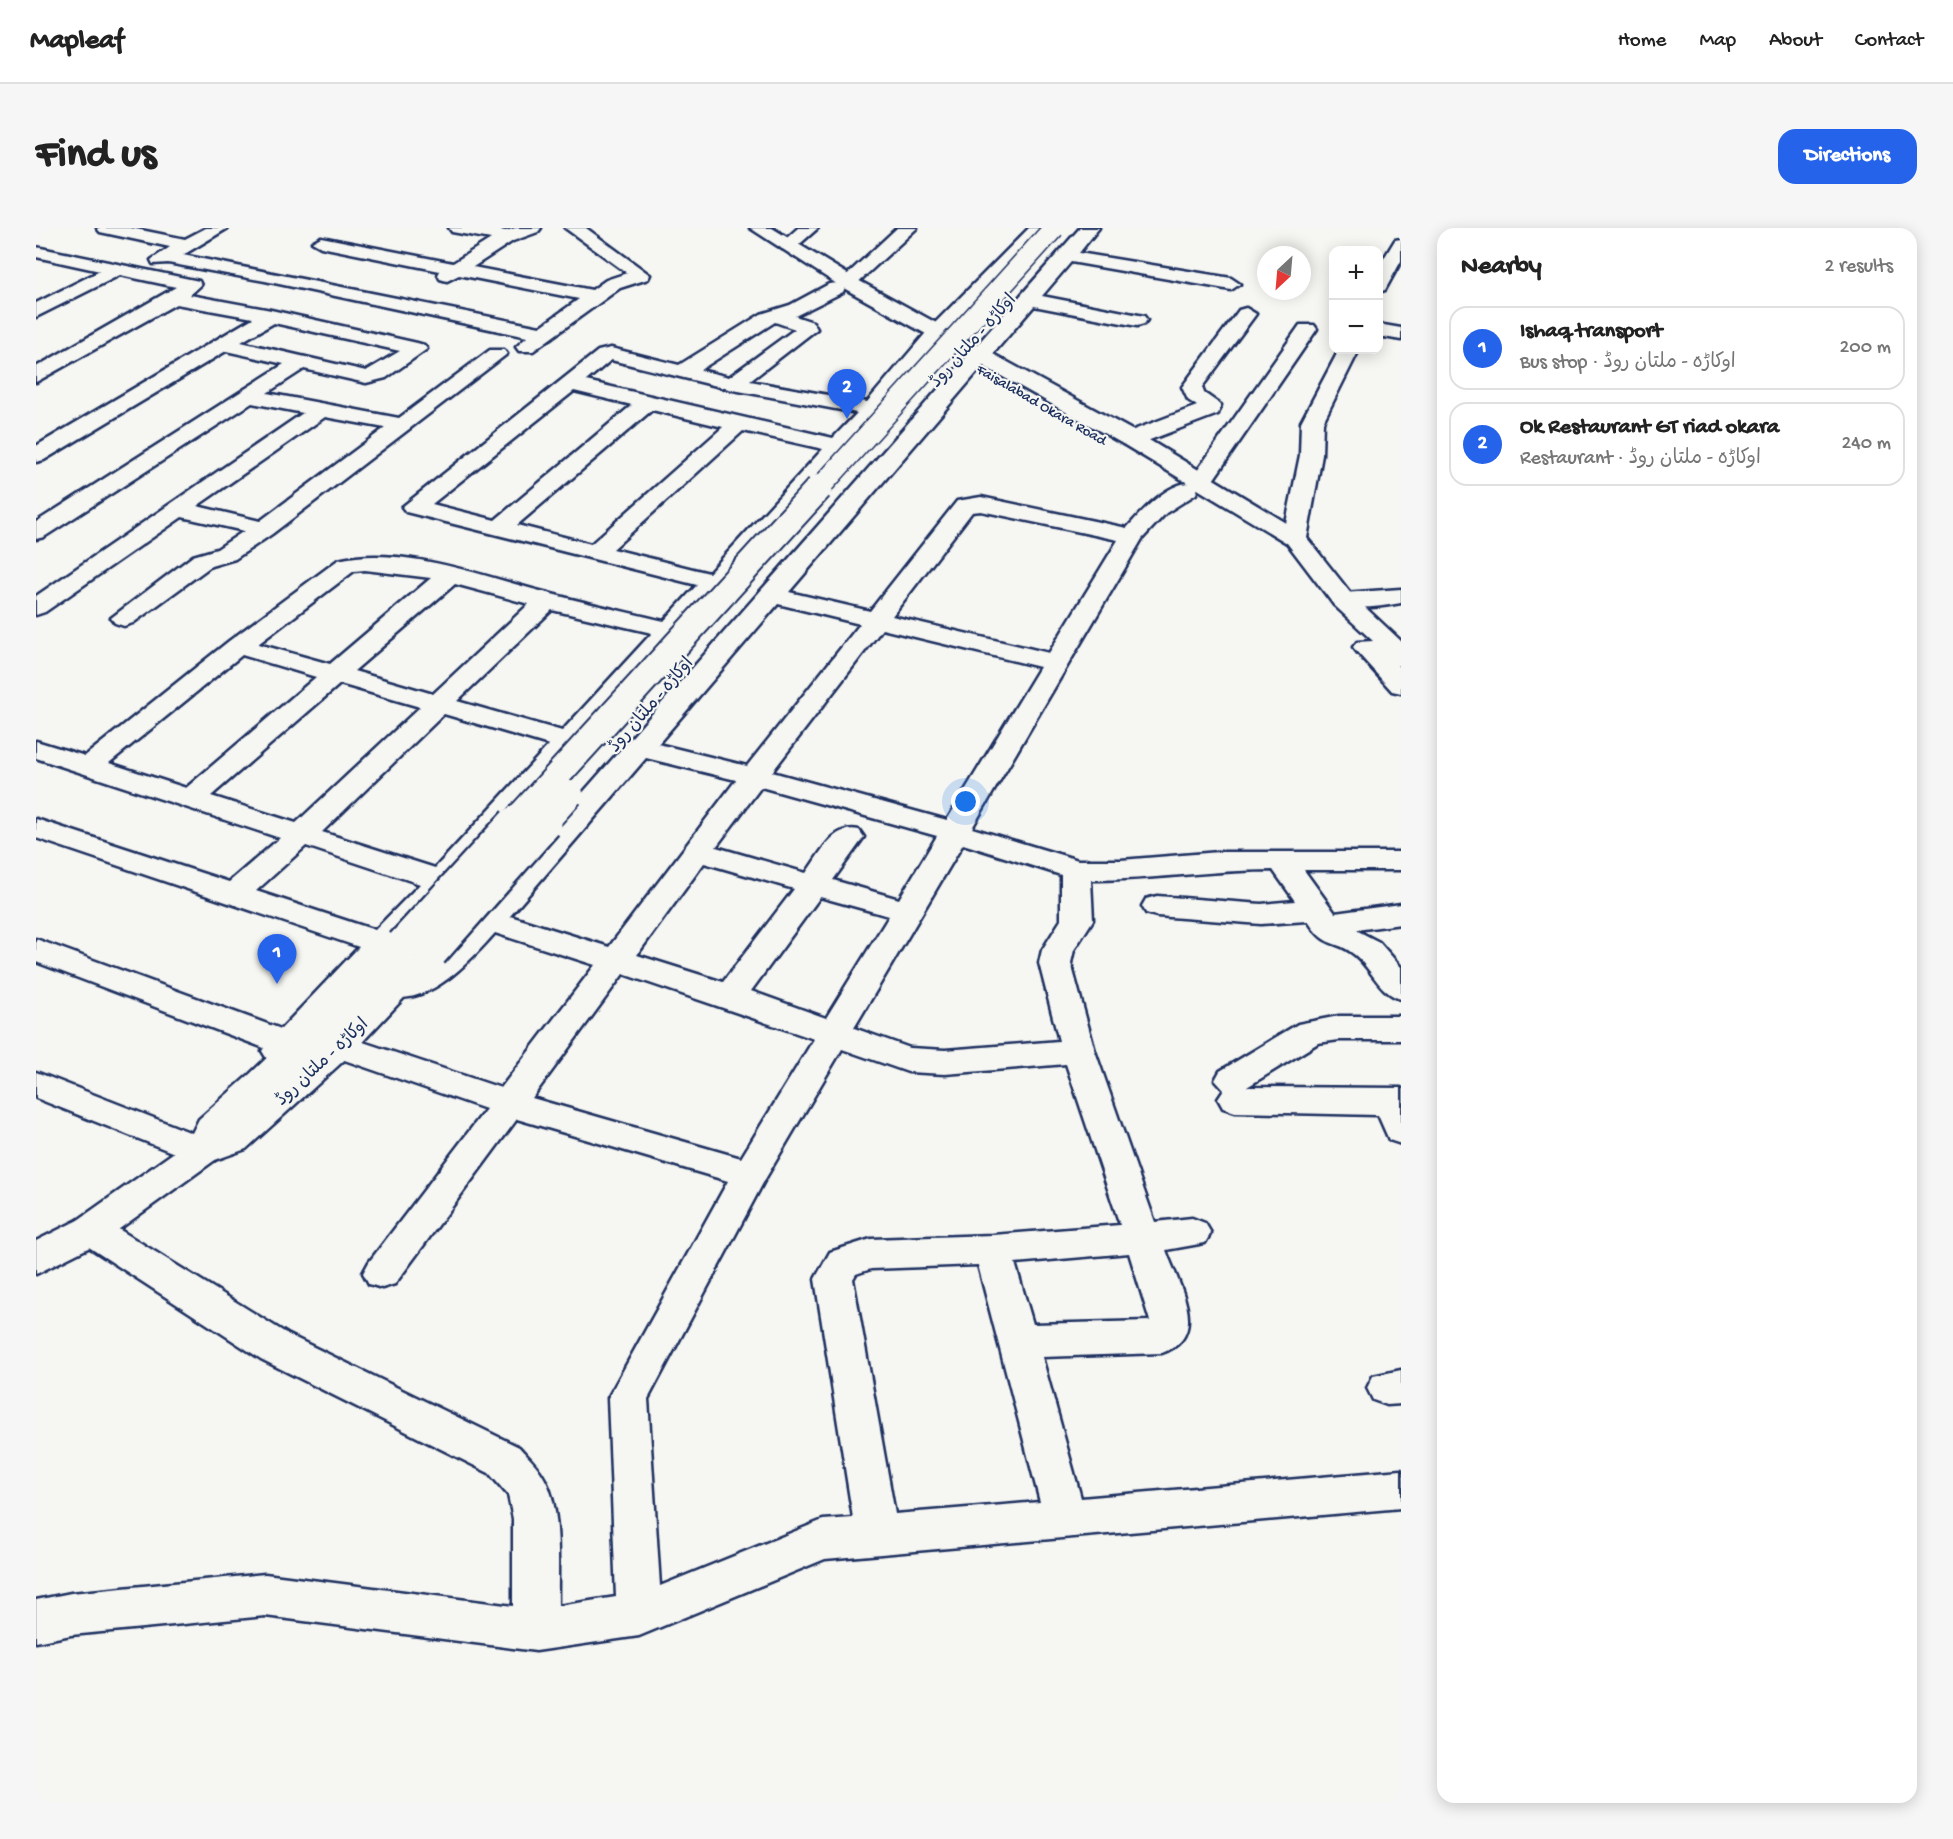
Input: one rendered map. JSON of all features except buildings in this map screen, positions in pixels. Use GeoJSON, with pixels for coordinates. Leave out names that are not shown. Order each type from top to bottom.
{"type":"FeatureCollection","features":[{"type":"Feature","properties":{"kind":"street"},"geometry":{"type":"LineString","coordinates":[[106,228],[186,245]]}},
{"type":"Feature","properties":{"kind":"street"},"geometry":{"type":"LineString","coordinates":[[135,273],[219,228]]}},
{"type":"Feature","properties":{"kind":"street"},"geometry":{"type":"LineString","coordinates":[[303,253],[346,228]]}},
{"type":"Feature","properties":{"kind":"street"},"geometry":{"type":"LineString","coordinates":[[458,228],[507,237]]}},
{"type":"Feature","properties":{"kind":"street"},"geometry":{"type":"LineString","coordinates":[[402,304],[507,237],[532,228]]}},
{"type":"Feature","properties":{"kind":"street"},"geometry":{"type":"LineString","coordinates":[[519,351],[613,284],[641,275],[574,228]]}},
{"type":"Feature","properties":{"kind":"street","name":"Faisalabad Okara Road"},"geometry":{"type":"LineString","coordinates":[[737,228],[978,360],[1131,440],[1277,547],[1314,563]]}},
{"type":"Feature","properties":{"kind":"street","name":"Faisalabad Okara Road"},"geometry":{"type":"LineString","coordinates":[[759,228],[788,245],[841,285]]}},
{"type":"Feature","properties":{"kind":"street"},"geometry":{"type":"LineString","coordinates":[[788,245],[809,228]]}},
{"type":"Feature","properties":{"kind":"street"},"geometry":{"type":"LineString","coordinates":[[681,372],[776,316],[797,309],[841,285],[908,228]]}},
{"type":"Feature","properties":{"kind":"street"},"geometry":{"type":"LineString","coordinates":[[262,1083],[285,1043],[405,946],[441,880],[667,630],[872,410],[934,336],[1039,228]]}},
{"type":"Feature","properties":{"kind":"street","name":"اوکاڑہ - ملتان روڈ"},"geometry":{"type":"LineString","coordinates":[[36,1259],[91,1230],[202,1151],[234,1140],[339,1046],[397,988],[405,946],[1054,228]]}},
{"type":"Feature","properties":{"kind":"street","name":"اوکاڑہ - ملتان روڈ"},"geometry":{"type":"LineString","coordinates":[[202,1151],[211,1128],[262,1083],[405,946],[953,361],[1074,228]]}},
{"type":"Feature","properties":{"kind":"street"},"geometry":{"type":"LineString","coordinates":[[397,988],[426,979],[448,964],[489,920],[978,360],[1089,228]]}},
{"type":"Feature","properties":{"kind":"street"},"geometry":{"type":"LineString","coordinates":[[321,242],[596,297]]}},
{"type":"Feature","properties":{"kind":"street"},"geometry":{"type":"LineString","coordinates":[[1383,275],[1392,256],[1401,244]]}},
{"type":"Feature","properties":{"kind":"street"},"geometry":{"type":"LineString","coordinates":[[36,376],[192,285],[38,254]]}},
{"type":"Feature","properties":{"kind":"street"},"geometry":{"type":"LineString","coordinates":[[1065,256],[1231,284]]}},
{"type":"Feature","properties":{"kind":"street"},"geometry":{"type":"LineString","coordinates":[[165,257],[265,275],[543,334]]}},
{"type":"Feature","properties":{"kind":"street"},"geometry":{"type":"LineString","coordinates":[[265,275],[284,264]]}},
{"type":"Feature","properties":{"kind":"street"},"geometry":{"type":"LineString","coordinates":[[36,311],[116,270]]}},
{"type":"Feature","properties":{"kind":"street"},"geometry":{"type":"LineString","coordinates":[[173,298],[271,316],[417,349],[372,377],[223,344]]}},
{"type":"Feature","properties":{"kind":"street"},"geometry":{"type":"LineString","coordinates":[[1028,299],[1137,320]]}},
{"type":"Feature","properties":{"kind":"street"},"geometry":{"type":"LineString","coordinates":[[1131,440],[1210,409],[1210,405],[1194,396],[1192,387],[1246,314]]}},
{"type":"Feature","properties":{"kind":"street"},"geometry":{"type":"LineString","coordinates":[[36,456],[271,316]]}},
{"type":"Feature","properties":{"kind":"street"},"geometry":{"type":"LineString","coordinates":[[734,384],[807,329],[776,316]]}},
{"type":"Feature","properties":{"kind":"street"},"geometry":{"type":"LineString","coordinates":[[639,1615],[628,1398],[750,1174],[1131,536],[1158,508],[1194,485],[1307,329]]}},
{"type":"Feature","properties":{"kind":"street"},"geometry":{"type":"LineString","coordinates":[[1383,331],[1401,334]]}},
{"type":"Feature","properties":{"kind":"street"},"geometry":{"type":"LineString","coordinates":[[124,618],[202,561],[226,554],[264,529],[497,354]]}},
{"type":"Feature","properties":{"kind":"street"},"geometry":{"type":"LineString","coordinates":[[712,581],[417,509],[415,504],[605,355],[612,354],[734,384],[872,410]]}},
{"type":"Feature","properties":{"kind":"street"},"geometry":{"type":"LineString","coordinates":[[1295,538],[1311,454],[1312,422],[1347,354]]}},
{"type":"Feature","properties":{"kind":"street","name":"Faisalabad Okara Road"},"geometry":{"type":"LineString","coordinates":[[978,360],[1194,485],[1295,538],[1343,600]]}},
{"type":"Feature","properties":{"kind":"street"},"geometry":{"type":"LineString","coordinates":[[36,532],[301,362]]}},
{"type":"Feature","properties":{"kind":"street"},"geometry":{"type":"LineString","coordinates":[[570,384],[837,446]]}},
{"type":"Feature","properties":{"kind":"street"},"geometry":{"type":"LineString","coordinates":[[249,396],[404,425]]}},
{"type":"Feature","properties":{"kind":"street"},"geometry":{"type":"LineString","coordinates":[[498,529],[649,402]]}},
{"type":"Feature","properties":{"kind":"street"},"geometry":{"type":"LineString","coordinates":[[36,607],[321,410]]}},
{"type":"Feature","properties":{"kind":"street"},"geometry":{"type":"LineString","coordinates":[[595,553],[739,424]]}},
{"type":"Feature","properties":{"kind":"street"},"geometry":{"type":"LineString","coordinates":[[381,1272],[754,776],[965,506],[972,504],[1131,536]]}},
{"type":"Feature","properties":{"kind":"street"},"geometry":{"type":"LineString","coordinates":[[178,509],[264,529]]}},
{"type":"Feature","properties":{"kind":"street"},"geometry":{"type":"LineString","coordinates":[[89,766],[238,646],[347,565],[374,561],[449,576],[667,630]]}},
{"type":"Feature","properties":{"kind":"street"},"geometry":{"type":"LineString","coordinates":[[189,801],[449,576]]}},
{"type":"Feature","properties":{"kind":"street"},"geometry":{"type":"LineString","coordinates":[[771,595],[1056,663]]}},
{"type":"Feature","properties":{"kind":"street"},"geometry":{"type":"LineString","coordinates":[[1343,600],[1384,599],[1401,596]]}},
{"type":"Feature","properties":{"kind":"street"},"geometry":{"type":"LineString","coordinates":[[1343,600],[1391,633],[1401,658]]}},
{"type":"Feature","properties":{"kind":"street"},"geometry":{"type":"LineString","coordinates":[[1343,600],[1353,632],[1401,685]]}},
{"type":"Feature","properties":{"kind":"street"},"geometry":{"type":"LineString","coordinates":[[233,895],[300,836],[547,601]]}},
{"type":"Feature","properties":{"kind":"street"},"geometry":{"type":"LineString","coordinates":[[238,646],[566,741]]}},
{"type":"Feature","properties":{"kind":"street"},"geometry":{"type":"LineString","coordinates":[[640,748],[754,776],[955,832],[1076,870],[1121,870],[1219,861],[1401,861]]}},
{"type":"Feature","properties":{"kind":"street"},"geometry":{"type":"LineString","coordinates":[[36,749],[189,801],[441,880]]}},
{"type":"Feature","properties":{"kind":"street"},"geometry":{"type":"LineString","coordinates":[[36,828],[233,895],[405,946]]}},
{"type":"Feature","properties":{"kind":"street"},"geometry":{"type":"LineString","coordinates":[[730,996],[849,837]]}},
{"type":"Feature","properties":{"kind":"street"},"geometry":{"type":"LineString","coordinates":[[698,852],[907,911]]}},
{"type":"Feature","properties":{"kind":"street"},"geometry":{"type":"LineString","coordinates":[[1282,861],[1334,934],[1358,942],[1368,949],[1401,988]]}},
{"type":"Feature","properties":{"kind":"street"},"geometry":{"type":"LineString","coordinates":[[1018,1341],[1162,1338],[1170,1329],[1169,1314],[1078,1051],[1055,963],[1059,950],[1077,920],[1076,870]]}},
{"type":"Feature","properties":{"kind":"street"},"geometry":{"type":"LineString","coordinates":[[1158,906],[1321,917],[1401,914]]}},
{"type":"Feature","properties":{"kind":"street"},"geometry":{"type":"LineString","coordinates":[[489,920],[615,962],[730,996],[908,1060],[945,1062],[1078,1051]]}},
{"type":"Feature","properties":{"kind":"street"},"geometry":{"type":"LineString","coordinates":[[36,950],[285,1043]]}},
{"type":"Feature","properties":{"kind":"street"},"geometry":{"type":"LineString","coordinates":[[1398,1112],[1234,1090],[1310,1032],[1339,1028],[1401,1028]]}},
{"type":"Feature","properties":{"kind":"street"},"geometry":{"type":"LineString","coordinates":[[339,1046],[507,1103],[750,1174]]}},
{"type":"Feature","properties":{"kind":"street"},"geometry":{"type":"LineString","coordinates":[[36,1084],[202,1151]]}},
{"type":"Feature","properties":{"kind":"street"},"geometry":{"type":"LineString","coordinates":[[91,1230],[275,1347],[504,1460],[528,1488],[534,1519],[536,1630]]}},
{"type":"Feature","properties":{"kind":"street"},"geometry":{"type":"LineString","coordinates":[[877,1535],[834,1279],[843,1263],[871,1254],[993,1250],[1192,1233]]}},
{"type":"Feature","properties":{"kind":"street"},"geometry":{"type":"LineString","coordinates":[[993,1250],[1066,1518]]}},
{"type":"Feature","properties":{"kind":"street"},"geometry":{"type":"LineString","coordinates":[[36,1622],[71,1614],[265,1595],[536,1630],[639,1615],[823,1540],[1401,1489]]}},
{"type":"Feature","properties":{"kind":"place","name":"Ok Restaurant GT riad okara"},"geometry":{"type":"Point","coordinates":[847,419]}},
{"type":"Feature","properties":{"kind":"place","name":"Ishaq transport"},"geometry":{"type":"Point","coordinates":[277,984]}}]}
